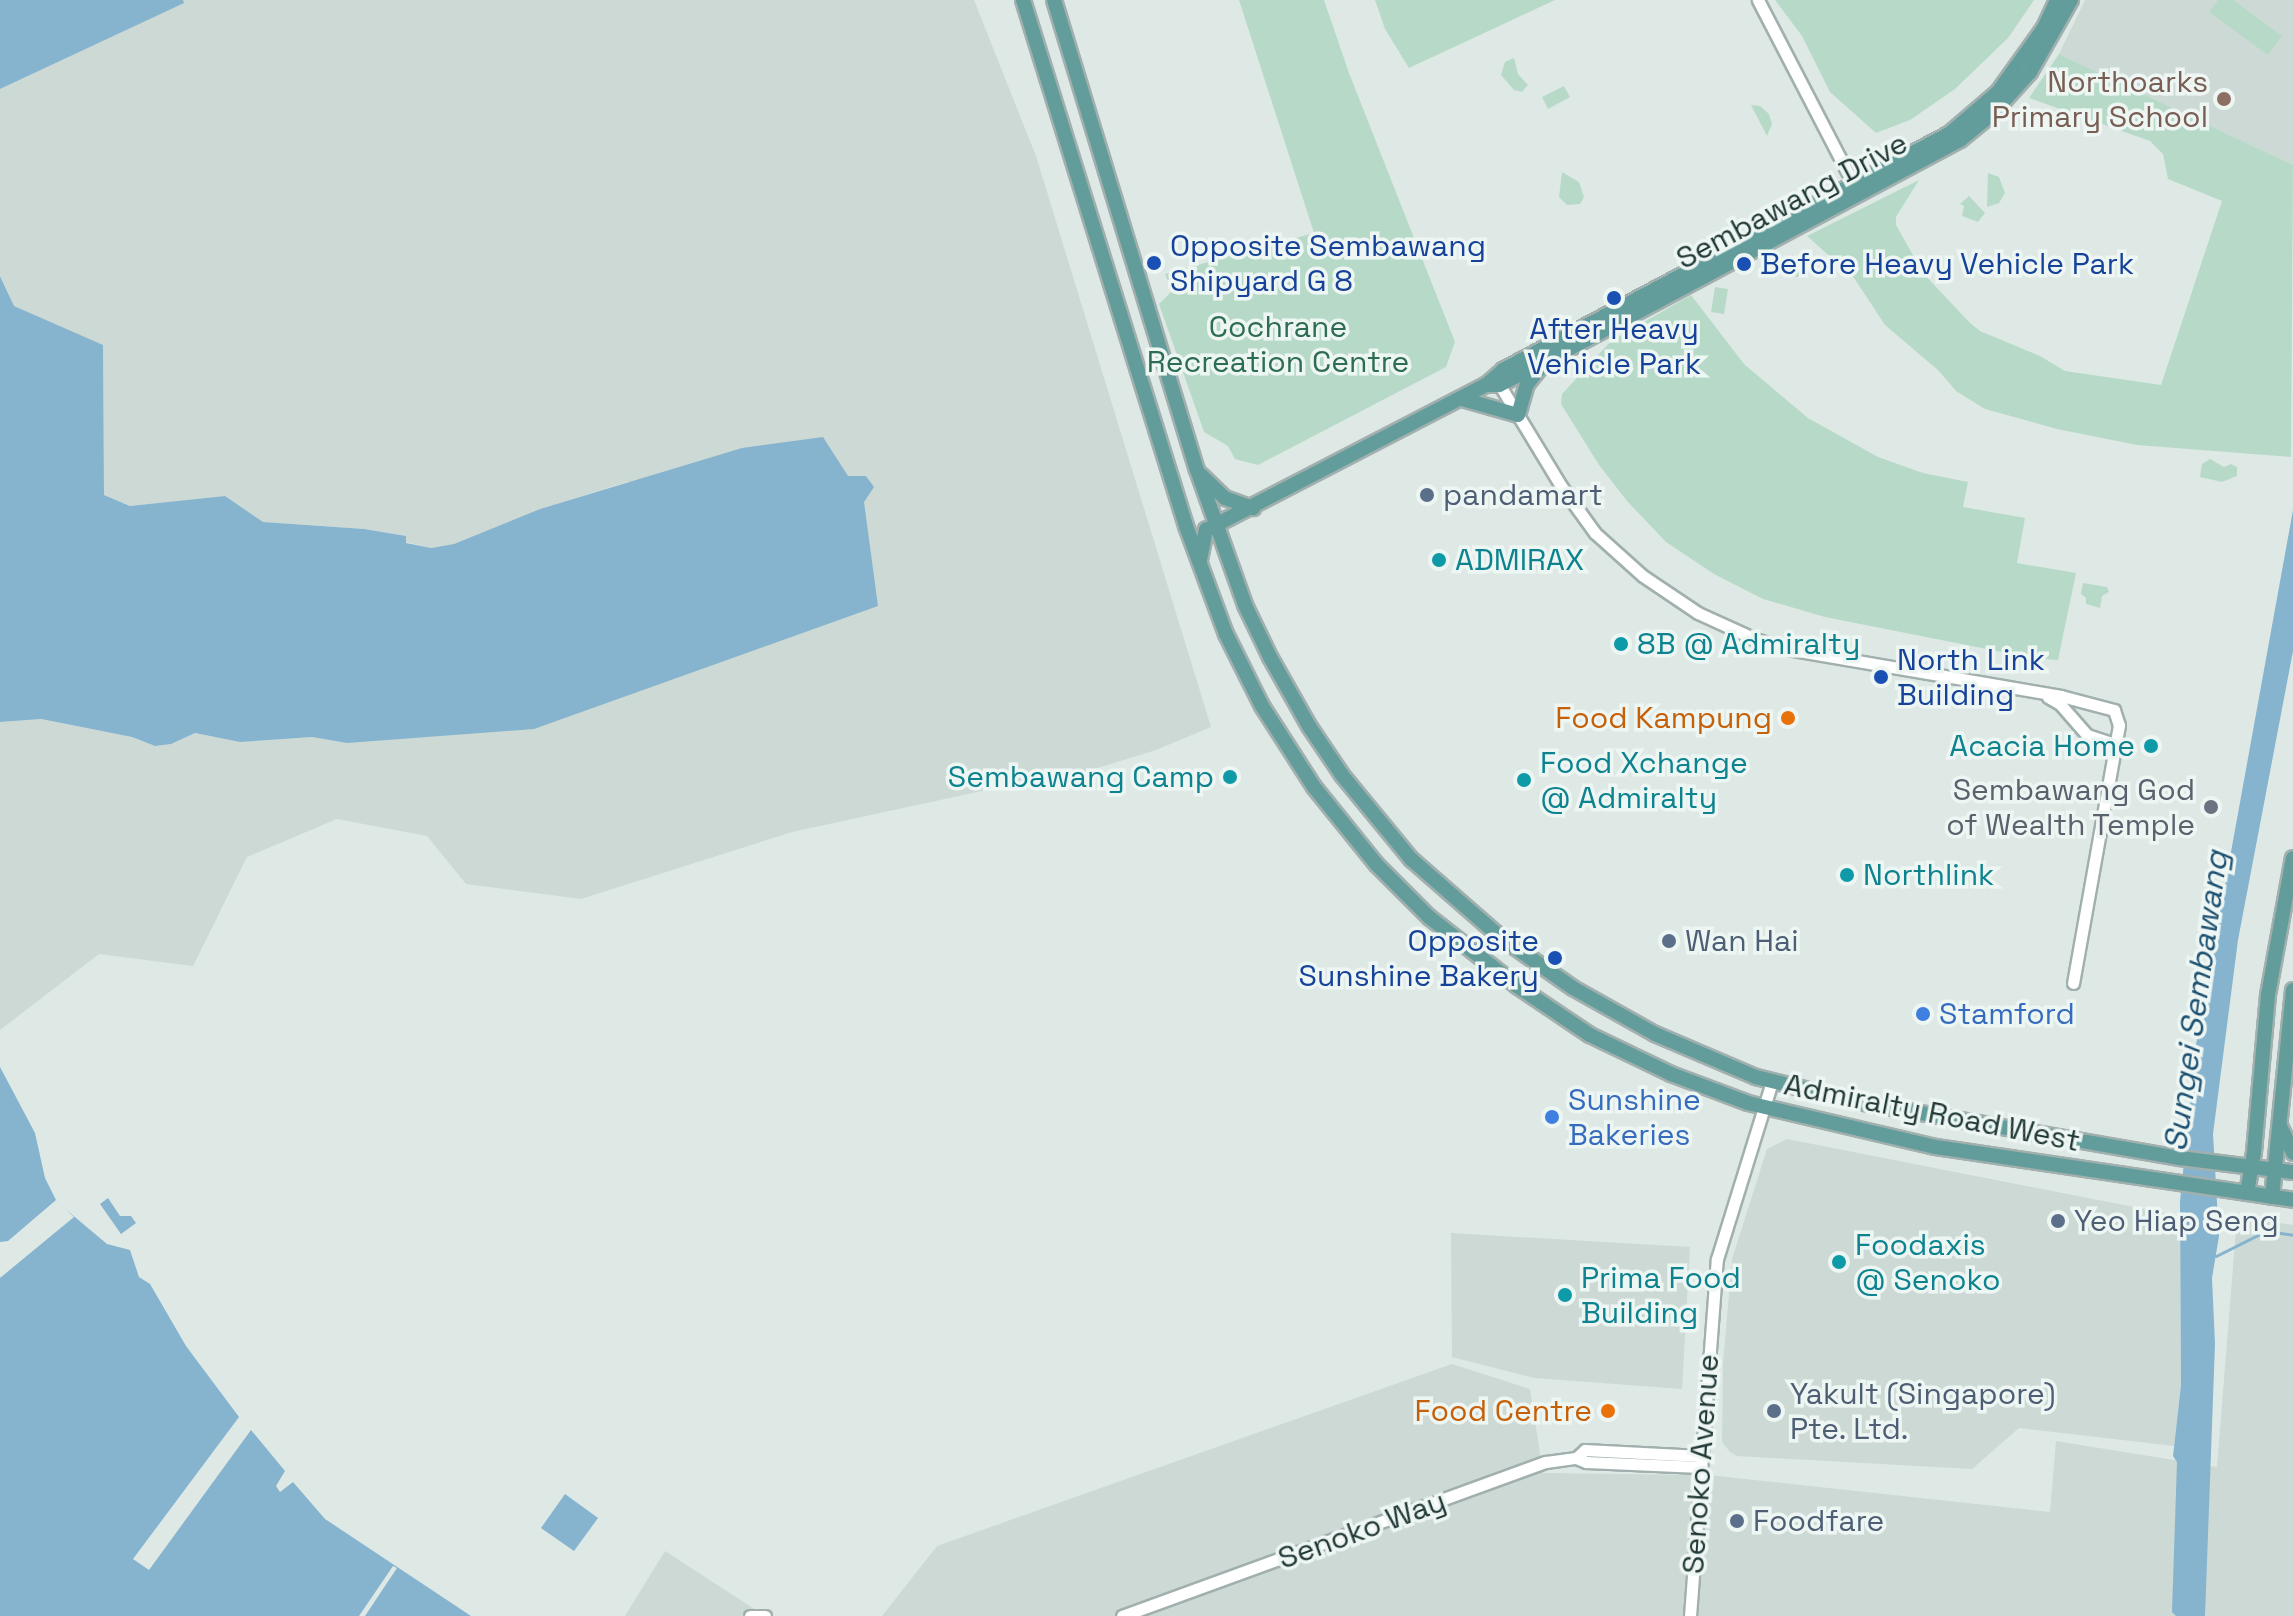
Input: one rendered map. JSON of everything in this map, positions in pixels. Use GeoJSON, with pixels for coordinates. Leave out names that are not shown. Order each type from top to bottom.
{"type":"FeatureCollection","features":[{"type":"Feature","properties":{"kind":"main road","name":"Admiralty Road West"},"geometry":{"type":"LineString","coordinates":[[1023,0],[1199,564],[1226,634],[1262,706],[1314,787],[1368,854],[1429,917],[1517,986],[1590,1035],[1671,1074],[1763,1107],[1936,1147],[2293,1200]]}},
{"type":"Feature","properties":{"kind":"main road","name":"Admiralty Road West"},"geometry":{"type":"LineString","coordinates":[[1054,0],[1197,470],[1257,632],[1287,689],[1342,775],[1411,859],[1499,936],[1584,995],[1691,1051],[1772,1081],[1858,1102],[2180,1158],[2293,1172]]}},
{"type":"Feature","properties":{"kind":"main road","name":"Sembawang Drive"},"geometry":{"type":"LineString","coordinates":[[1493,382],[1546,361],[1949,134],[1973,116],[2020,64],[2057,0]]}},
{"type":"Feature","properties":{"kind":"main road","name":"Sembawang Drive"},"geometry":{"type":"LineString","coordinates":[[1217,526],[1856,189],[1936,155],[1992,114],[2030,72],[2071,0]]}},
{"type":"Feature","properties":{"kind":"main road"},"geometry":{"type":"LineString","coordinates":[[1462,399],[1518,415],[1527,384],[1546,361]]}},
{"type":"Feature","properties":{"kind":"main road"},"geometry":{"type":"LineString","coordinates":[[1197,470],[1225,498],[1253,508]]}},
{"type":"Feature","properties":{"kind":"main road"},"geometry":{"type":"LineString","coordinates":[[1199,564],[1202,537],[1206,530],[1217,526]]}},
{"type":"Feature","properties":{"kind":"main road"},"geometry":{"type":"LineString","coordinates":[[2247,1193],[2268,995],[2293,858]]}},
{"type":"Feature","properties":{"kind":"main road"},"geometry":{"type":"LineString","coordinates":[[2272,1197],[2293,990]]}},
{"type":"Feature","properties":{"kind":"main road"},"geometry":{"type":"LineString","coordinates":[[2280,1126],[2293,1153]]}},
{"type":"Feature","properties":{"kind":"street"},"geometry":{"type":"LineString","coordinates":[[1758,0],[1856,189]]}},
{"type":"Feature","properties":{"kind":"street"},"geometry":{"type":"LineString","coordinates":[[1493,382],[1595,533],[1643,576],[1698,613],[1755,639],[1787,649],[2099,704],[2114,710],[2119,719],[2073,983]]}},
{"type":"Feature","properties":{"kind":"street"},"geometry":{"type":"LineString","coordinates":[[2044,695],[2060,704],[2087,735],[2115,744]]}},
{"type":"Feature","properties":{"kind":"street","name":"Senoko Avenue"},"geometry":{"type":"LineString","coordinates":[[1690,1616],[1717,1259],[1772,1081]]}},
{"type":"Feature","properties":{"kind":"street","name":"Senoko Way"},"geometry":{"type":"LineString","coordinates":[[1122,1616],[1150,1611],[1546,1462],[1576,1458],[1586,1462],[1700,1462]]}},
{"type":"Feature","properties":{"kind":"street"},"geometry":{"type":"LineString","coordinates":[[750,1616],[765,1616]]}},
{"type":"Feature","properties":{"kind":"shaded area"},"geometry":{"type":"Polygon","coordinates":[[[183,0],[974,0],[1036,156],[1211,727],[1156,750],[1065,778],[1005,786],[792,832],[581,899],[466,884],[427,836],[337,819],[247,857],[193,966],[99,954],[0,1030],[0,722],[40,719],[132,737],[155,746],[171,744],[195,733],[240,742],[312,737],[347,743],[878,606],[863,502],[627,482],[540,509],[454,544],[431,548],[406,542],[406,536],[364,529],[263,522],[225,496],[131,506],[104,495],[103,346],[14,306],[0,275],[0,89],[183,3],[183,0]]]}},
{"type":"Feature","properties":{"kind":"shaded area","name":"Northoarks Primary School"},"geometry":{"type":"Polygon","coordinates":[[[2085,0],[2293,0],[2293,165],[2059,54],[2085,0]]]}},
{"type":"Feature","properties":{"kind":"shaded area"},"geometry":{"type":"Polygon","coordinates":[[[1787,1139],[2180,1216],[2181,1385],[2174,1446],[2019,1428],[1972,1469],[1737,1456],[1730,1452],[1722,1442],[1723,1363],[1732,1259],[1767,1149],[1787,1139]]]}},
{"type":"Feature","properties":{"kind":"shaded area"},"geometry":{"type":"Polygon","coordinates":[[[2237,1217],[2293,1225],[2293,1616],[882,1616],[937,1546],[1452,1364],[1530,1389],[1543,1473],[1708,1475],[2050,1512],[2056,1441],[2217,1467],[2237,1217]]]}},
{"type":"Feature","properties":{"kind":"shaded area"},"geometry":{"type":"Polygon","coordinates":[[[1451,1233],[1690,1247],[1682,1389],[1534,1378],[1452,1357],[1451,1233]]]}},
{"type":"Feature","properties":{"kind":"shaded area"},"geometry":{"type":"Polygon","coordinates":[[[665,1551],[765,1616],[625,1616],[665,1551]]]}},
{"type":"Feature","properties":{"kind":"green space","name":"Cochrane Recreation Centre"},"geometry":{"type":"Polygon","coordinates":[[[1239,0],[1324,0],[1349,73],[1455,342],[1446,367],[1258,465],[1235,459],[1228,446],[1204,432],[1159,304],[1172,291],[1165,274],[1314,233],[1239,0]]]}},
{"type":"Feature","properties":{"kind":"green space"},"geometry":{"type":"Polygon","coordinates":[[[1375,0],[1555,0],[1409,68],[1385,29],[1375,0]]]}},
{"type":"Feature","properties":{"kind":"green space"},"geometry":{"type":"Polygon","coordinates":[[[1775,0],[2034,0],[2008,38],[1955,89],[1910,120],[1876,133],[1830,92],[1802,36],[1775,0]]]}},
{"type":"Feature","properties":{"kind":"green space"},"geometry":{"type":"Polygon","coordinates":[[[2218,0],[2233,0],[2282,36],[2268,55],[2209,12],[2218,0]]]}},
{"type":"Feature","properties":{"kind":"green space"},"geometry":{"type":"Polygon","coordinates":[[[2059,54],[2293,165],[2291,457],[2137,445],[2057,429],[1985,409],[1956,391],[1939,371],[1885,325],[1854,278],[1807,236],[1919,180],[1896,217],[1896,225],[1923,273],[1969,322],[1980,331],[2040,356],[2065,371],[2161,385],[2222,201],[2168,179],[2163,154],[2150,141],[2029,98],[2059,54]]]}},
{"type":"Feature","properties":{"kind":"green space"},"geometry":{"type":"Polygon","coordinates":[[[1514,58],[1518,74],[1528,85],[1522,92],[1514,90],[1501,75],[1505,62],[1514,58]]]}},
{"type":"Feature","properties":{"kind":"green space"},"geometry":{"type":"Polygon","coordinates":[[[1564,86],[1570,97],[1548,109],[1542,97],[1564,86]]]}},
{"type":"Feature","properties":{"kind":"green space"},"geometry":{"type":"Polygon","coordinates":[[[1751,105],[1760,106],[1769,114],[1772,124],[1767,136],[1751,105]]]}},
{"type":"Feature","properties":{"kind":"green space"},"geometry":{"type":"Polygon","coordinates":[[[1562,172],[1579,182],[1584,197],[1580,204],[1567,205],[1559,197],[1562,172]]]}},
{"type":"Feature","properties":{"kind":"green space"},"geometry":{"type":"Polygon","coordinates":[[[1988,173],[1999,177],[2005,193],[1999,203],[1987,207],[1988,173]]]}},
{"type":"Feature","properties":{"kind":"green space"},"geometry":{"type":"Polygon","coordinates":[[[1969,196],[1985,213],[1978,222],[1962,216],[1964,206],[1960,204],[1969,196]]]}},
{"type":"Feature","properties":{"kind":"green space"},"geometry":{"type":"Polygon","coordinates":[[[1788,256],[1792,261],[1807,262],[1808,274],[1797,277],[1785,273],[1780,262],[1788,256]]]}},
{"type":"Feature","properties":{"kind":"green space"},"geometry":{"type":"Polygon","coordinates":[[[1715,287],[1728,289],[1724,314],[1711,312],[1715,287]]]}},
{"type":"Feature","properties":{"kind":"green space"},"geometry":{"type":"Polygon","coordinates":[[[1691,295],[1744,364],[1808,418],[1878,457],[1923,473],[1968,482],[1963,507],[2025,518],[2017,563],[2076,573],[2058,660],[2032,658],[1825,617],[1763,599],[1714,574],[1666,542],[1627,501],[1599,465],[1561,404],[1562,394],[1611,341],[1691,295]]]}},
{"type":"Feature","properties":{"kind":"green space"},"geometry":{"type":"Polygon","coordinates":[[[2210,459],[2224,467],[2231,464],[2237,467],[2237,476],[2222,482],[2200,477],[2202,464],[2210,459]]]}},
{"type":"Feature","properties":{"kind":"green space"},"geometry":{"type":"Polygon","coordinates":[[[2083,583],[2107,587],[2109,592],[2102,596],[2100,608],[2086,604],[2086,598],[2081,594],[2083,583]]]}},
{"type":"Feature","properties":{"kind":"water"},"geometry":{"type":"Polygon","coordinates":[[[0,0],[183,0],[184,3],[0,89],[0,0]]]}},
{"type":"Feature","properties":{"kind":"water"},"geometry":{"type":"Polygon","coordinates":[[[0,276],[14,306],[103,345],[104,495],[130,506],[225,496],[263,522],[364,529],[406,536],[406,543],[431,548],[454,544],[540,509],[742,448],[823,437],[848,476],[866,476],[874,487],[864,502],[878,606],[534,729],[347,743],[312,737],[240,742],[195,733],[171,744],[155,746],[132,737],[41,719],[0,722],[0,276]]]}},
{"type":"Feature","properties":{"kind":"water"},"geometry":{"type":"Polygon","coordinates":[[[2293,510],[2293,651],[2238,940],[2213,1134],[2219,1236],[2212,1278],[2215,1344],[2205,1616],[2176,1616],[2172,1612],[2177,1462],[2173,1456],[2181,1385],[2180,1201],[2196,1045],[2293,510]]]}},
{"type":"Feature","properties":{"kind":"water"},"geometry":{"type":"Polygon","coordinates":[[[0,1067],[35,1133],[45,1178],[57,1202],[107,1244],[130,1250],[139,1277],[150,1284],[186,1346],[239,1417],[133,1559],[149,1570],[251,1430],[285,1471],[276,1486],[280,1492],[293,1482],[325,1519],[471,1616],[0,1616],[0,1067]]]}},
{"type":"Feature","properties":{"kind":"water"},"geometry":{"type":"Polygon","coordinates":[[[108,1198],[120,1216],[131,1216],[136,1223],[121,1234],[100,1204],[108,1198]]]}},
{"type":"Feature","properties":{"kind":"water"},"geometry":{"type":"Polygon","coordinates":[[[565,1494],[598,1518],[574,1551],[541,1528],[565,1494]]]}},
{"type":"Feature","properties":{"kind":"pier"},"geometry":{"type":"Polygon","coordinates":[[[56,1200],[74,1217],[0,1278],[0,1242],[8,1241],[56,1200]]]}},
{"type":"Feature","properties":{"kind":"pier"},"geometry":{"type":"Polygon","coordinates":[[[393,1566],[397,1568],[365,1616],[359,1616],[393,1566]]]}},
{"type":"Feature","properties":{"kind":"waterway"},"geometry":{"type":"LineString","coordinates":[[2216,1256],[2266,1231],[2293,1235]]}},
{"type":"Feature","properties":{"kind":"place","name":"Northoarks Primary School"},"geometry":{"type":"Point","coordinates":[2224,99]}},
{"type":"Feature","properties":{"kind":"place","name":"Opposite Sembawang Shipyard G 8"},"geometry":{"type":"Point","coordinates":[1154,263]}},
{"type":"Feature","properties":{"kind":"place","name":"Before Heavy Vehicle Park"},"geometry":{"type":"Point","coordinates":[1744,264]}},
{"type":"Feature","properties":{"kind":"place","name":"After Heavy Vehicle Park"},"geometry":{"type":"Point","coordinates":[1614,298]}},
{"type":"Feature","properties":{"kind":"place","name":"pandamart"},"geometry":{"type":"Point","coordinates":[1427,495]}},
{"type":"Feature","properties":{"kind":"place","name":"ADMIRAX"},"geometry":{"type":"Point","coordinates":[1439,560]}},
{"type":"Feature","properties":{"kind":"place","name":"8B @ Admiralty"},"geometry":{"type":"Point","coordinates":[1621,644]}},
{"type":"Feature","properties":{"kind":"place","name":"North Link Building"},"geometry":{"type":"Point","coordinates":[1881,677]}},
{"type":"Feature","properties":{"kind":"place","name":"Food Kampung"},"geometry":{"type":"Point","coordinates":[1788,718]}},
{"type":"Feature","properties":{"kind":"place","name":"Acacia Home"},"geometry":{"type":"Point","coordinates":[2151,746]}},
{"type":"Feature","properties":{"kind":"place","name":"Sembawang Camp"},"geometry":{"type":"Point","coordinates":[1230,777]}},
{"type":"Feature","properties":{"kind":"place","name":"Food Xchange @ Admiralty"},"geometry":{"type":"Point","coordinates":[1524,780]}},
{"type":"Feature","properties":{"kind":"place","name":"Sembawang God of Wealth Temple"},"geometry":{"type":"Point","coordinates":[2211,807]}},
{"type":"Feature","properties":{"kind":"place","name":"Northlink"},"geometry":{"type":"Point","coordinates":[1847,875]}},
{"type":"Feature","properties":{"kind":"place","name":"Wan Hai"},"geometry":{"type":"Point","coordinates":[1669,941]}},
{"type":"Feature","properties":{"kind":"place","name":"Opposite Sunshine Bakery"},"geometry":{"type":"Point","coordinates":[1555,958]}},
{"type":"Feature","properties":{"kind":"place","name":"Stamford"},"geometry":{"type":"Point","coordinates":[1923,1014]}},
{"type":"Feature","properties":{"kind":"place","name":"Sunshine Bakeries"},"geometry":{"type":"Point","coordinates":[1552,1117]}},
{"type":"Feature","properties":{"kind":"place","name":"Yeo Hiap Seng"},"geometry":{"type":"Point","coordinates":[2058,1221]}},
{"type":"Feature","properties":{"kind":"place","name":"Foodaxis @ Senoko"},"geometry":{"type":"Point","coordinates":[1839,1262]}},
{"type":"Feature","properties":{"kind":"place","name":"Prima Food Building"},"geometry":{"type":"Point","coordinates":[1565,1295]}},
{"type":"Feature","properties":{"kind":"place","name":"Food Centre"},"geometry":{"type":"Point","coordinates":[1608,1411]}},
{"type":"Feature","properties":{"kind":"place","name":"Yakult (Singapore) Pte. Ltd."},"geometry":{"type":"Point","coordinates":[1774,1411]}},
{"type":"Feature","properties":{"kind":"place","name":"Foodfare"},"geometry":{"type":"Point","coordinates":[1737,1521]}},
{"type":"Feature","properties":{"kind":"water label","name":"Sungei Sembawang"},"geometry":{"type":"Point","coordinates":[2196,1001]}}]}
